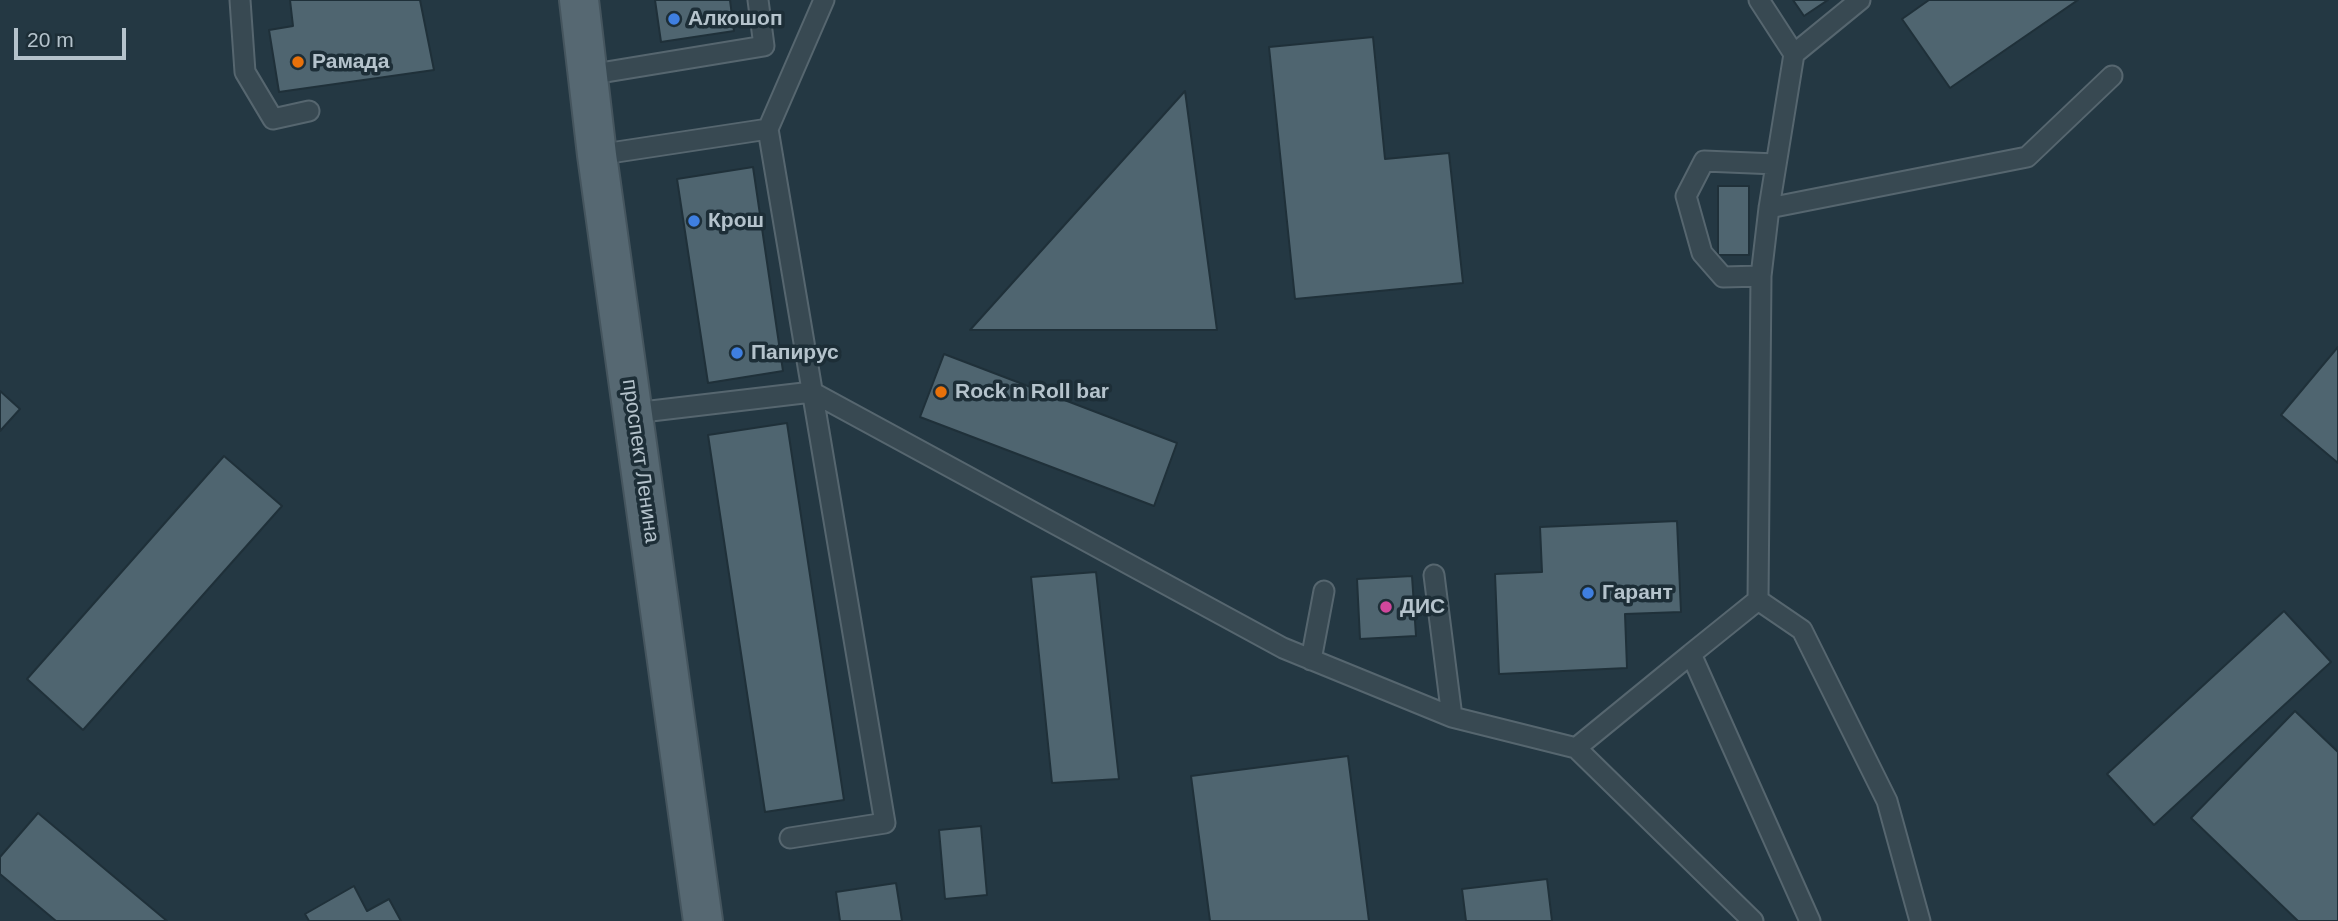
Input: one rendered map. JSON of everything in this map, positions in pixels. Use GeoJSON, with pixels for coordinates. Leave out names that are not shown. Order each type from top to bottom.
{"type":"FeatureCollection","features":[{"type":"Feature","properties":{"kind":"main road","name":"проспект Ленина"},"geometry":{"type":"LineString","coordinates":[[579,0],[597,155],[703,921]]}},
{"type":"Feature","properties":{"kind":"lane"},"geometry":{"type":"LineString","coordinates":[[240,0],[245,72],[273,119],[309,111]]}},
{"type":"Feature","properties":{"kind":"lane"},"geometry":{"type":"LineString","coordinates":[[587,75],[764,46],[758,0]]}},
{"type":"Feature","properties":{"kind":"lane"},"geometry":{"type":"LineString","coordinates":[[790,838],[885,823],[768,129],[824,0]]}},
{"type":"Feature","properties":{"kind":"lane"},"geometry":{"type":"LineString","coordinates":[[1759,0],[1794,54]]}},
{"type":"Feature","properties":{"kind":"lane"},"geometry":{"type":"LineString","coordinates":[[1758,600],[1761,276],[1794,54],[1860,0]]}},
{"type":"Feature","properties":{"kind":"lane"},"geometry":{"type":"LineString","coordinates":[[1769,208],[2027,157],[2112,76]]}},
{"type":"Feature","properties":{"kind":"lane"},"geometry":{"type":"LineString","coordinates":[[597,155],[768,129]]}},
{"type":"Feature","properties":{"kind":"lane"},"geometry":{"type":"LineString","coordinates":[[1761,276],[1723,277],[1702,253],[1686,196],[1704,161],[1776,164]]}},
{"type":"Feature","properties":{"kind":"lane"},"geometry":{"type":"LineString","coordinates":[[634,413],[812,392],[1283,648],[1452,717],[1576,748],[1753,921]]}},
{"type":"Feature","properties":{"kind":"lane"},"geometry":{"type":"LineString","coordinates":[[1434,575],[1452,717]]}},
{"type":"Feature","properties":{"kind":"lane"},"geometry":{"type":"LineString","coordinates":[[1311,660],[1324,591]]}},
{"type":"Feature","properties":{"kind":"lane"},"geometry":{"type":"LineString","coordinates":[[1576,748],[1758,600]]}},
{"type":"Feature","properties":{"kind":"lane"},"geometry":{"type":"LineString","coordinates":[[1758,600],[1802,630],[1887,801],[1920,921]]}},
{"type":"Feature","properties":{"kind":"lane"},"geometry":{"type":"LineString","coordinates":[[1691,654],[1810,921]]}},
{"type":"Feature","properties":{"kind":"building"},"geometry":{"type":"Polygon","coordinates":[[[290,0],[420,0],[434,70],[279,92],[269,30],[293,26],[290,0]]]}},
{"type":"Feature","properties":{"kind":"building"},"geometry":{"type":"Polygon","coordinates":[[[655,0],[730,0],[734,31],[661,42],[655,0]]]}},
{"type":"Feature","properties":{"kind":"building"},"geometry":{"type":"Polygon","coordinates":[[[1793,0],[1828,0],[1804,16],[1793,0]]]}},
{"type":"Feature","properties":{"kind":"building"},"geometry":{"type":"Polygon","coordinates":[[[1929,0],[2078,0],[1950,88],[1902,19],[1929,0]]]}},
{"type":"Feature","properties":{"kind":"building"},"geometry":{"type":"Polygon","coordinates":[[[1373,37],[1385,159],[1449,153],[1463,283],[1295,299],[1269,47],[1373,37]]]}},
{"type":"Feature","properties":{"kind":"building"},"geometry":{"type":"Polygon","coordinates":[[[1185,91],[1217,330],[970,330],[1185,91]]]}},
{"type":"Feature","properties":{"kind":"building"},"geometry":{"type":"Polygon","coordinates":[[[753,167],[783,371],[708,383],[677,179],[753,167]]]}},
{"type":"Feature","properties":{"kind":"building"},"geometry":{"type":"Polygon","coordinates":[[[1718,186],[1749,186],[1749,255],[1718,255],[1718,186]]]}},
{"type":"Feature","properties":{"kind":"building"},"geometry":{"type":"Polygon","coordinates":[[[2338,347],[2338,463],[2281,415],[2338,347]]]}},
{"type":"Feature","properties":{"kind":"building"},"geometry":{"type":"Polygon","coordinates":[[[944,354],[1177,443],[1154,506],[920,417],[944,354]]]}},
{"type":"Feature","properties":{"kind":"building"},"geometry":{"type":"Polygon","coordinates":[[[0,391],[20,409],[0,431],[0,391]]]}},
{"type":"Feature","properties":{"kind":"building"},"geometry":{"type":"Polygon","coordinates":[[[787,423],[844,800],[765,812],[708,435],[787,423]]]}},
{"type":"Feature","properties":{"kind":"building"},"geometry":{"type":"Polygon","coordinates":[[[224,456],[282,506],[83,730],[27,679],[224,456]]]}},
{"type":"Feature","properties":{"kind":"building","name":"Гарант"},"geometry":{"type":"Polygon","coordinates":[[[1677,521],[1681,612],[1625,614],[1627,668],[1499,674],[1495,574],[1542,572],[1540,527],[1677,521]]]}},
{"type":"Feature","properties":{"kind":"building"},"geometry":{"type":"Polygon","coordinates":[[[1096,572],[1119,779],[1052,783],[1031,577],[1096,572]]]}},
{"type":"Feature","properties":{"kind":"building","name":"ДИС"},"geometry":{"type":"Polygon","coordinates":[[[1412,576],[1416,636],[1360,639],[1357,579],[1412,576]]]}},
{"type":"Feature","properties":{"kind":"building"},"geometry":{"type":"Polygon","coordinates":[[[2284,611],[2331,662],[2154,825],[2107,774],[2284,611]]]}},
{"type":"Feature","properties":{"kind":"building"},"geometry":{"type":"Polygon","coordinates":[[[2295,711],[2338,752],[2338,921],[2298,921],[2191,818],[2295,711]]]}},
{"type":"Feature","properties":{"kind":"building"},"geometry":{"type":"Polygon","coordinates":[[[1348,756],[1369,921],[1210,921],[1191,776],[1348,756]]]}},
{"type":"Feature","properties":{"kind":"building"},"geometry":{"type":"Polygon","coordinates":[[[38,813],[167,921],[56,921],[0,874],[0,857],[38,813]]]}},
{"type":"Feature","properties":{"kind":"building"},"geometry":{"type":"Polygon","coordinates":[[[981,826],[987,895],[945,899],[939,830],[981,826]]]}},
{"type":"Feature","properties":{"kind":"building"},"geometry":{"type":"Polygon","coordinates":[[[1547,879],[1552,921],[1466,921],[1462,889],[1547,879]]]}},
{"type":"Feature","properties":{"kind":"building"},"geometry":{"type":"Polygon","coordinates":[[[896,883],[902,921],[840,921],[836,892],[896,883]]]}},
{"type":"Feature","properties":{"kind":"building"},"geometry":{"type":"Polygon","coordinates":[[[354,886],[367,911],[389,899],[401,921],[309,921],[305,914],[354,886]]]}},
{"type":"Feature","properties":{"kind":"place","name":"Алкошоп"},"geometry":{"type":"Point","coordinates":[674,19]}},
{"type":"Feature","properties":{"kind":"place","name":"Рамада"},"geometry":{"type":"Point","coordinates":[298,62]}},
{"type":"Feature","properties":{"kind":"place","name":"Крош"},"geometry":{"type":"Point","coordinates":[694,221]}},
{"type":"Feature","properties":{"kind":"place","name":"Папирус"},"geometry":{"type":"Point","coordinates":[737,353]}},
{"type":"Feature","properties":{"kind":"place","name":"Rock n Roll bar"},"geometry":{"type":"Point","coordinates":[941,392]}},
{"type":"Feature","properties":{"kind":"place","name":"Гарант"},"geometry":{"type":"Point","coordinates":[1588,593]}},
{"type":"Feature","properties":{"kind":"place","name":"ДИС"},"geometry":{"type":"Point","coordinates":[1386,607]}}]}
